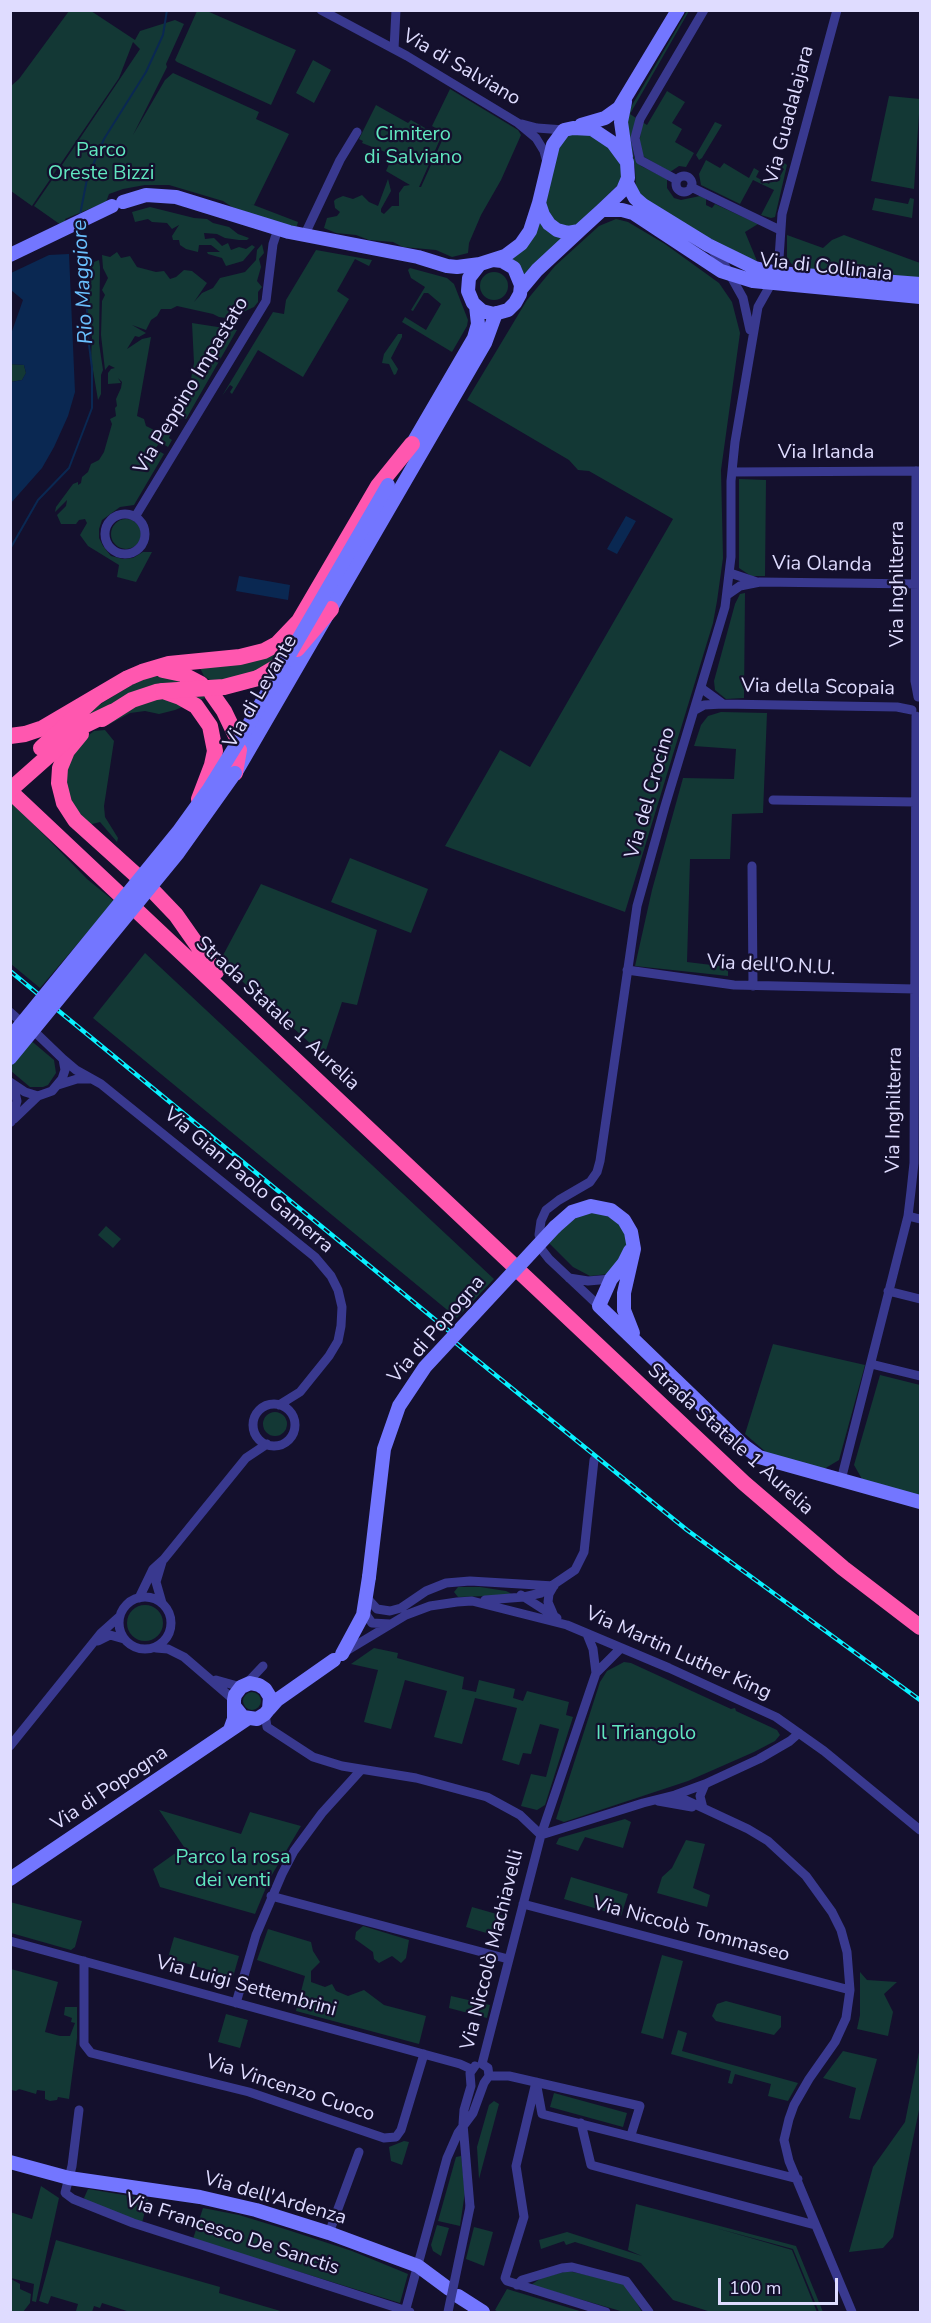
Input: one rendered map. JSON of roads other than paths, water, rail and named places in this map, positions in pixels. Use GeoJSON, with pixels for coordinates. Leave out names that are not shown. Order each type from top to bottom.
{"type":"FeatureCollection","features":[{"type":"Feature","properties":{"kind":"highway"},"geometry":{"type":"LineString","coordinates":[[10,736],[43,728],[134,675],[169,664],[230,659],[255,654],[270,648],[284,638],[299,621],[378,486],[412,444]]}},
{"type":"Feature","properties":{"kind":"highway"},"geometry":{"type":"LineString","coordinates":[[297,649],[331,609]]}},
{"type":"Feature","properties":{"kind":"highway"},"geometry":{"type":"LineString","coordinates":[[14,789],[81,727],[139,697],[163,691],[224,687],[258,678],[275,668]]}},
{"type":"Feature","properties":{"kind":"highway"},"geometry":{"type":"LineString","coordinates":[[151,670],[182,674],[207,689],[224,711],[237,743],[235,773]]}},
{"type":"Feature","properties":{"kind":"highway"},"geometry":{"type":"LineString","coordinates":[[163,691],[196,706],[212,730],[215,746],[214,760],[196,808]]}},
{"type":"Feature","properties":{"kind":"highway"},"geometry":{"type":"LineString","coordinates":[[14,789],[42,746],[95,698]]}},
{"type":"Feature","properties":{"kind":"highway"},"geometry":{"type":"LineString","coordinates":[[111,712],[80,735],[67,751],[60,768],[60,790],[64,803],[87,831],[145,883],[176,915],[216,972]]}},
{"type":"Feature","properties":{"kind":"highway","name":"Strada Statale 1 Aurelia"},"geometry":{"type":"LineString","coordinates":[[14,789],[216,972],[744,1483],[826,1555],[921,1627]]}},
{"type":"Feature","properties":{"kind":"highway","name":"Strada Statale 1 Aurelia"},"geometry":{"type":"LineString","coordinates":[[14,789],[520,1265],[752,1477],[826,1541],[921,1616]]}},
{"type":"Feature","properties":{"kind":"main road"},"geometry":{"type":"LineString","coordinates":[[10,255],[118,204],[146,195],[176,196],[278,229],[418,257],[447,266],[463,267],[487,262],[511,252],[525,240],[539,203],[554,142],[569,129],[608,117],[626,100],[678,10]]}},
{"type":"Feature","properties":{"kind":"main road"},"geometry":{"type":"LineString","coordinates":[[476,306],[486,312],[496,314],[512,307],[521,290],[537,270],[602,210],[627,183],[627,162],[621,122],[626,100]]}},
{"type":"Feature","properties":{"kind":"main road"},"geometry":{"type":"LineString","coordinates":[[569,129],[592,129],[605,136],[620,149],[627,162]]}},
{"type":"Feature","properties":{"kind":"main road","name":"Via di Collinaia"},"geometry":{"type":"LineString","coordinates":[[627,183],[634,198],[643,206],[708,245],[775,278],[921,284]]}},
{"type":"Feature","properties":{"kind":"main road"},"geometry":{"type":"LineString","coordinates":[[539,203],[545,218],[554,228],[568,233],[579,231]]}},
{"type":"Feature","properties":{"kind":"main road","name":"Via di Collinaia"},"geometry":{"type":"LineString","coordinates":[[602,210],[622,210],[633,213],[717,268],[730,274],[921,297]]}},
{"type":"Feature","properties":{"kind":"main road"},"geometry":{"type":"LineString","coordinates":[[467,287],[471,273],[487,262],[507,263],[519,276],[521,290]]}},
{"type":"Feature","properties":{"kind":"main road"},"geometry":{"type":"LineString","coordinates":[[447,266],[467,287]]}},
{"type":"Feature","properties":{"kind":"main road","name":"Via di Levante"},"geometry":{"type":"LineString","coordinates":[[10,1038],[109,919],[196,808],[245,731],[474,338],[478,324],[476,306],[467,287]]}},
{"type":"Feature","properties":{"kind":"main road","name":"Via di Levante"},"geometry":{"type":"LineString","coordinates":[[10,1058],[178,853],[235,773],[485,343],[496,314]]}},
{"type":"Feature","properties":{"kind":"main road","name":"Via di Popogna"},"geometry":{"type":"LineString","coordinates":[[267,1712],[292,1689],[338,1657],[364,1612],[384,1449],[399,1406],[425,1367],[555,1227],[579,1208],[591,1206],[611,1210],[624,1220],[633,1240]]}},
{"type":"Feature","properties":{"kind":"main road"},"geometry":{"type":"LineString","coordinates":[[598,1306],[610,1279],[624,1263],[633,1240]]}},
{"type":"Feature","properties":{"kind":"main road"},"geometry":{"type":"LineString","coordinates":[[633,1240],[633,1254],[623,1304],[626,1320],[642,1348]]}},
{"type":"Feature","properties":{"kind":"main road"},"geometry":{"type":"LineString","coordinates":[[598,1306],[615,1300],[624,1293]]}},
{"type":"Feature","properties":{"kind":"main road"},"geometry":{"type":"LineString","coordinates":[[598,1306],[750,1451],[764,1459],[921,1502]]}},
{"type":"Feature","properties":{"kind":"main road"},"geometry":{"type":"LineString","coordinates":[[230,1730],[239,1695],[255,1683],[265,1689],[270,1697],[267,1712],[257,1719],[247,1719],[239,1715],[239,1695]]}},
{"type":"Feature","properties":{"kind":"main road"},"geometry":{"type":"LineString","coordinates":[[265,1689],[292,1689]]}},
{"type":"Feature","properties":{"kind":"main road","name":"Via di Popogna"},"geometry":{"type":"LineString","coordinates":[[10,1879],[247,1719]]}},
{"type":"Feature","properties":{"kind":"main road","name":"Via dell'Ardenza"},"geometry":{"type":"LineString","coordinates":[[10,2162],[69,2178],[218,2200],[329,2233],[418,2266],[483,2313]]}},
{"type":"Feature","properties":{"kind":"street","name":"Via di Salviano"},"geometry":{"type":"LineString","coordinates":[[321,10],[394,49],[518,123],[541,145],[548,165]]}},
{"type":"Feature","properties":{"kind":"street"},"geometry":{"type":"LineString","coordinates":[[394,49],[396,10]]}},
{"type":"Feature","properties":{"kind":"street"},"geometry":{"type":"LineString","coordinates":[[704,10],[640,119],[635,138],[640,160],[677,180],[676,185],[681,190],[686,191],[691,187],[780,230]]}},
{"type":"Feature","properties":{"kind":"street","name":"Via Guadalajara"},"geometry":{"type":"LineString","coordinates":[[775,278],[780,230],[797,154],[837,10]]}},
{"type":"Feature","properties":{"kind":"street","name":"Via di Salviano"},"geometry":{"type":"LineString","coordinates":[[518,123],[537,128],[569,129]]}},
{"type":"Feature","properties":{"kind":"street"},"geometry":{"type":"LineString","coordinates":[[305,234],[340,160],[357,132]]}},
{"type":"Feature","properties":{"kind":"street","name":"Via Peppino Impastato"},"geometry":{"type":"LineString","coordinates":[[135,517],[266,301],[273,244],[278,229]]}},
{"type":"Feature","properties":{"kind":"street","name":"Via del Crocino"},"geometry":{"type":"LineString","coordinates":[[708,245],[730,274],[745,303],[751,335]]}},
{"type":"Feature","properties":{"kind":"street","name":"Via del Crocino"},"geometry":{"type":"LineString","coordinates":[[539,1235],[541,1221],[551,1206],[590,1182],[597,1172],[600,1161],[637,906],[718,634],[727,595],[730,573],[732,472],[751,335],[760,302],[775,278]]}},
{"type":"Feature","properties":{"kind":"street","name":"Via Irlanda"},"geometry":{"type":"LineString","coordinates":[[732,472],[918,471]]}},
{"type":"Feature","properties":{"kind":"street","name":"Via Inghilterra"},"geometry":{"type":"LineString","coordinates":[[841,1480],[908,1216],[917,1163],[915,989],[918,946],[916,802],[919,730],[915,678],[919,584],[918,471]]}},
{"type":"Feature","properties":{"kind":"street"},"geometry":{"type":"LineString","coordinates":[[120,515],[135,517],[145,529],[142,545],[129,554],[121,554],[114,550],[106,537],[107,525],[120,515]]}},
{"type":"Feature","properties":{"kind":"street","name":"Via Olanda"},"geometry":{"type":"LineString","coordinates":[[730,573],[759,582]]}},
{"type":"Feature","properties":{"kind":"street","name":"Via Olanda"},"geometry":{"type":"LineString","coordinates":[[727,595],[740,586],[759,582],[919,584]]}},
{"type":"Feature","properties":{"kind":"street","name":"Via della Scopaia"},"geometry":{"type":"LineString","coordinates":[[702,688],[723,704]]}},
{"type":"Feature","properties":{"kind":"street","name":"Via della Scopaia"},"geometry":{"type":"LineString","coordinates":[[695,710],[704,705],[723,704],[892,707],[917,704]]}},
{"type":"Feature","properties":{"kind":"street"},"geometry":{"type":"LineString","coordinates":[[773,800],[916,802]]}},
{"type":"Feature","properties":{"kind":"street"},"geometry":{"type":"LineString","coordinates":[[752,866],[753,986]]}},
{"type":"Feature","properties":{"kind":"street","name":"Via dell'O.N.U."},"geometry":{"type":"LineString","coordinates":[[627,970],[753,986],[915,989]]}},
{"type":"Feature","properties":{"kind":"street"},"geometry":{"type":"LineString","coordinates":[[10,1012],[25,1024]]}},
{"type":"Feature","properties":{"kind":"street","name":"Via Gian Paolo Gamerra"},"geometry":{"type":"LineString","coordinates":[[37,1034],[76,1070],[94,1079],[315,1257],[332,1276],[342,1307],[340,1333],[330,1356],[300,1392],[279,1405]]}},
{"type":"Feature","properties":{"kind":"street"},"geometry":{"type":"LineString","coordinates":[[11,1123],[39,1096],[52,1091],[58,1085],[65,1070],[63,1059]]}},
{"type":"Feature","properties":{"kind":"street"},"geometry":{"type":"LineString","coordinates":[[58,1085],[77,1079],[94,1079]]}},
{"type":"Feature","properties":{"kind":"street"},"geometry":{"type":"LineString","coordinates":[[12,1083],[25,1092],[39,1096]]}},
{"type":"Feature","properties":{"kind":"street"},"geometry":{"type":"LineString","coordinates":[[11,1123],[17,1101],[12,1083]]}},
{"type":"Feature","properties":{"kind":"street"},"geometry":{"type":"LineString","coordinates":[[908,1216],[921,1219]]}},
{"type":"Feature","properties":{"kind":"street"},"geometry":{"type":"LineString","coordinates":[[542,1250],[546,1257],[598,1306]]}},
{"type":"Feature","properties":{"kind":"street"},"geometry":{"type":"LineString","coordinates":[[569,1278],[588,1281],[610,1279]]}},
{"type":"Feature","properties":{"kind":"street"},"geometry":{"type":"LineString","coordinates":[[888,1291],[921,1299]]}},
{"type":"Feature","properties":{"kind":"street"},"geometry":{"type":"LineString","coordinates":[[871,1364],[921,1376]]}},
{"type":"Feature","properties":{"kind":"street","name":"Via Gian Paolo Gamerra"},"geometry":{"type":"LineString","coordinates":[[294,1419],[300,1392]]}},
{"type":"Feature","properties":{"kind":"street"},"geometry":{"type":"LineString","coordinates":[[139,1598],[150,1572],[246,1458],[267,1444],[280,1444],[288,1440],[294,1428],[294,1419],[288,1410],[279,1405],[268,1405],[259,1411],[254,1422],[256,1433],[246,1458]]}},
{"type":"Feature","properties":{"kind":"street"},"geometry":{"type":"LineString","coordinates":[[256,1433],[267,1444]]}},
{"type":"Feature","properties":{"kind":"street"},"geometry":{"type":"LineString","coordinates":[[472,1601],[524,1597],[541,1593],[569,1576],[582,1558],[594,1460]]}},
{"type":"Feature","properties":{"kind":"street"},"geometry":{"type":"LineString","coordinates":[[164,1558],[156,1578],[156,1587],[162,1603],[171,1614],[172,1639],[184,1657]]}},
{"type":"Feature","properties":{"kind":"street"},"geometry":{"type":"LineString","coordinates":[[367,1598],[377,1609],[390,1611],[401,1608],[426,1591],[446,1583],[470,1581],[554,1586]]}},
{"type":"Feature","properties":{"kind":"street"},"geometry":{"type":"LineString","coordinates":[[502,1584],[567,1624]]}},
{"type":"Feature","properties":{"kind":"street"},"geometry":{"type":"LineString","coordinates":[[554,1586],[548,1599],[554,1616]]}},
{"type":"Feature","properties":{"kind":"street"},"geometry":{"type":"LineString","coordinates":[[10,1746],[101,1633],[120,1616],[128,1604],[139,1598],[150,1597],[162,1603]]}},
{"type":"Feature","properties":{"kind":"street","name":"Via Martin Luther King"},"geometry":{"type":"LineString","coordinates":[[338,1657],[390,1624],[430,1606],[472,1601],[567,1624],[587,1635],[766,1712],[799,1733],[921,1830]]}},
{"type":"Feature","properties":{"kind":"street"},"geometry":{"type":"LineString","coordinates":[[364,1612],[372,1623],[390,1624]]}},
{"type":"Feature","properties":{"kind":"street"},"geometry":{"type":"LineString","coordinates":[[120,1616],[120,1630],[124,1639],[132,1647],[168,1649],[184,1657],[211,1678],[239,1695]]}},
{"type":"Feature","properties":{"kind":"street"},"geometry":{"type":"LineString","coordinates":[[156,1648],[166,1640],[171,1629]]}},
{"type":"Feature","properties":{"kind":"street"},"geometry":{"type":"LineString","coordinates":[[587,1635],[596,1673]]}},
{"type":"Feature","properties":{"kind":"street"},"geometry":{"type":"LineString","coordinates":[[93,1644],[107,1636],[124,1639]]}},
{"type":"Feature","properties":{"kind":"street"},"geometry":{"type":"LineString","coordinates":[[541,1835],[596,1673],[621,1648]]}},
{"type":"Feature","properties":{"kind":"street","name":"Via Niccolò Machiavelli"},"geometry":{"type":"LineString","coordinates":[[267,1712],[267,1727],[305,1753],[342,1766],[416,1778],[487,1797],[520,1815],[541,1835],[483,2064]]}},
{"type":"Feature","properties":{"kind":"street"},"geometry":{"type":"LineString","coordinates":[[541,1835],[705,1784],[759,1759],[790,1741],[799,1733]]}},
{"type":"Feature","properties":{"kind":"street"},"geometry":{"type":"LineString","coordinates":[[236,2002],[256,1935],[282,1874],[304,1837],[322,1813],[361,1770]]}},
{"type":"Feature","properties":{"kind":"street"},"geometry":{"type":"LineString","coordinates":[[703,1808],[700,1796],[705,1784]]}},
{"type":"Feature","properties":{"kind":"street"},"geometry":{"type":"LineString","coordinates":[[675,1795],[748,1829],[768,1841],[798,1867],[813,1884],[841,1930],[847,1952],[850,1990],[846,2018],[839,2036],[804,2088],[789,2119],[785,2146],[852,2313]]}},
{"type":"Feature","properties":{"kind":"street"},"geometry":{"type":"LineString","coordinates":[[653,1800],[703,1808]]}},
{"type":"Feature","properties":{"kind":"street"},"geometry":{"type":"LineString","coordinates":[[271,1896],[508,1959]]}},
{"type":"Feature","properties":{"kind":"street","name":"Via Niccolò Tommaseo"},"geometry":{"type":"LineString","coordinates":[[523,1904],[850,1990]]}},
{"type":"Feature","properties":{"kind":"street","name":"Via Luigi Settembrini"},"geometry":{"type":"LineString","coordinates":[[10,1941],[459,2064],[471,2073]]}},
{"type":"Feature","properties":{"kind":"street","name":"Via Vincenzo Cuoco"},"geometry":{"type":"LineString","coordinates":[[84,1961],[84,2044],[88,2052],[249,2092],[387,2139],[396,2137],[401,2130],[424,2054]]}},
{"type":"Feature","properties":{"kind":"street"},"geometry":{"type":"LineString","coordinates":[[487,2080],[489,2070],[483,2064],[476,2065],[471,2073],[474,2082],[487,2080],[509,2076],[640,2106],[631,2135]]}},
{"type":"Feature","properties":{"kind":"street","name":"Via Niccolò Machiavelli"},"geometry":{"type":"LineString","coordinates":[[463,2124],[464,2110],[471,2086],[471,2073]]}},
{"type":"Feature","properties":{"kind":"street","name":"Via Niccolò Machiavelli"},"geometry":{"type":"LineString","coordinates":[[407,2312],[447,2158],[463,2124],[473,2113],[487,2080]]}},
{"type":"Feature","properties":{"kind":"street"},"geometry":{"type":"LineString","coordinates":[[536,2082],[542,2114],[631,2135],[798,2180]]}},
{"type":"Feature","properties":{"kind":"street"},"geometry":{"type":"LineString","coordinates":[[536,2082],[516,2166],[524,2217],[505,2278],[518,2285],[606,2313]]}},
{"type":"Feature","properties":{"kind":"street"},"geometry":{"type":"LineString","coordinates":[[69,2178],[79,2110]]}},
{"type":"Feature","properties":{"kind":"street"},"geometry":{"type":"LineString","coordinates":[[581,2123],[591,2165],[815,2225]]}},
{"type":"Feature","properties":{"kind":"street"},"geometry":{"type":"LineString","coordinates":[[448,2313],[470,2207],[463,2124]]}},
{"type":"Feature","properties":{"kind":"street"},"geometry":{"type":"LineString","coordinates":[[329,2233],[359,2152]]}},
{"type":"Feature","properties":{"kind":"street","name":"Via Francesco De Sanctis"},"geometry":{"type":"LineString","coordinates":[[69,2178],[65,2193],[72,2199],[134,2223],[407,2312]]}},
{"type":"Feature","properties":{"kind":"street"},"geometry":{"type":"LineString","coordinates":[[518,2285],[522,2280],[572,2267],[626,2282],[649,2313]]}},
{"type":"Feature","properties":{"kind":"water"},"geometry":{"type":"Polygon","coordinates":[[[69,254],[75,392],[68,416],[42,468],[11,503],[11,382],[22,380],[26,373],[24,365],[11,364],[11,334],[23,300],[11,290],[11,273],[49,255],[69,254]]]}},
{"type":"Feature","properties":{"kind":"water"},"geometry":{"type":"Polygon","coordinates":[[[626,516],[636,521],[617,554],[607,549],[626,516]]]}},
{"type":"Feature","properties":{"kind":"water"},"geometry":{"type":"Polygon","coordinates":[[[239,576],[290,585],[288,600],[236,591],[239,576]]]}},
{"type":"Feature","properties":{"kind":"waterway","name":"Rio Maggiore"},"geometry":{"type":"LineString","coordinates":[[80,215],[87,179],[104,139],[146,72],[163,35],[167,10]]}},
{"type":"Feature","properties":{"kind":"waterway","name":"Rio Maggiore"},"geometry":{"type":"LineString","coordinates":[[10,549],[38,500],[69,468],[92,408],[92,368],[87,329],[87,281],[79,227]]}},
{"type":"Feature","properties":{"kind":"railway"},"geometry":{"type":"LineString","coordinates":[[10,971],[449,1331]]}},
{"type":"Feature","properties":{"kind":"railway"},"geometry":{"type":"LineString","coordinates":[[456,1343],[687,1530],[920,1700]]}},
{"type":"Feature","properties":{"kind":"park label","name":"Cimitero di Salviano"},"geometry":{"type":"Point","coordinates":[413,146]}},
{"type":"Feature","properties":{"kind":"park label","name":"Parco Oreste Bizzi"},"geometry":{"type":"Point","coordinates":[101,162]}},
{"type":"Feature","properties":{"kind":"park label","name":"Il Triangolo"},"geometry":{"type":"Point","coordinates":[646,1734]}},
{"type":"Feature","properties":{"kind":"park label","name":"Parco la rosa dei venti"},"geometry":{"type":"Point","coordinates":[233,1870]}}]}
